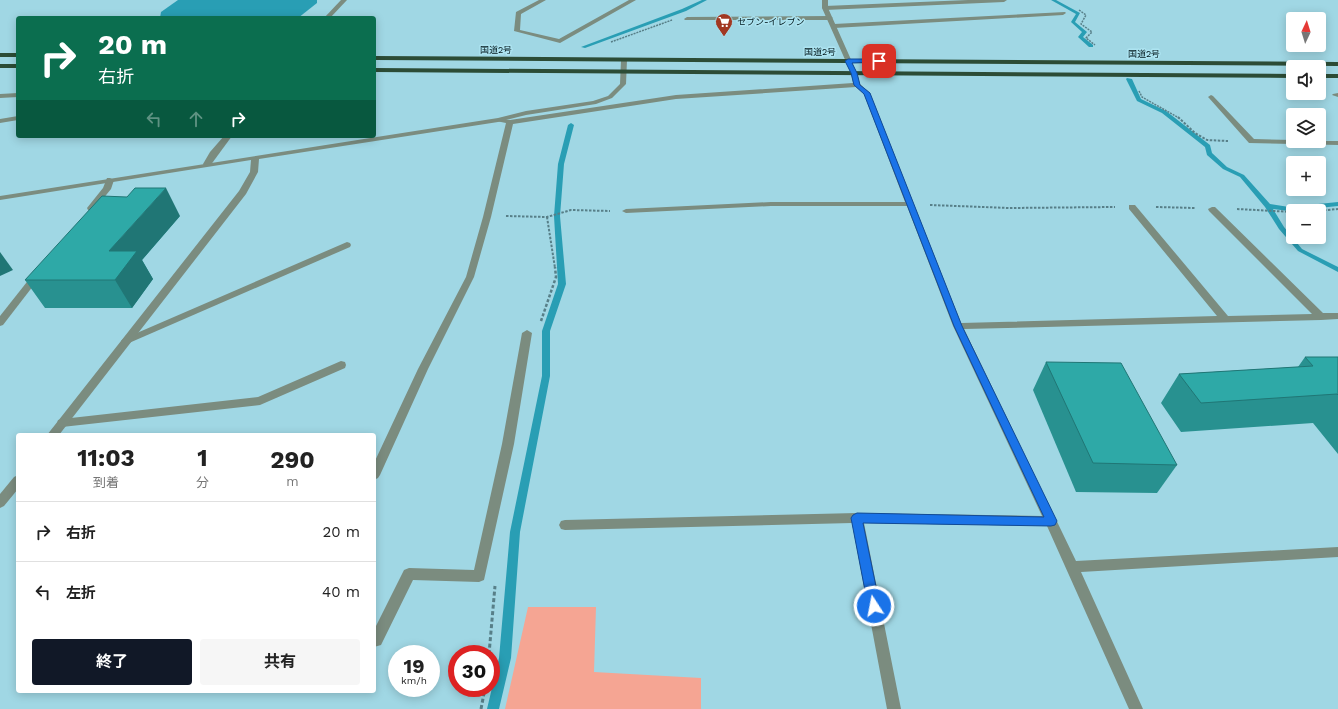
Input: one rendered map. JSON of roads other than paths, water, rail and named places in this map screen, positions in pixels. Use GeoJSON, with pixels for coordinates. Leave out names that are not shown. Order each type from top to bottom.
{"type":"FeatureCollection","features":[{"type":"Feature","properties":{"kind":"highway"},"geometry":{"type":"LineString","coordinates":[[0,55],[16,55]]}},
{"type":"Feature","properties":{"kind":"highway","name":"国道2号"},"geometry":{"type":"LineString","coordinates":[[376,58],[1338,64]]}},
{"type":"Feature","properties":{"kind":"highway"},"geometry":{"type":"LineString","coordinates":[[0,66],[16,66]]}},
{"type":"Feature","properties":{"kind":"highway","name":"国道2号"},"geometry":{"type":"LineString","coordinates":[[376,70],[1286,76]]}},
{"type":"Feature","properties":{"kind":"highway"},"geometry":{"type":"LineString","coordinates":[[1326,76],[1338,76]]}},
{"type":"Feature","properties":{"kind":"street"},"geometry":{"type":"LineString","coordinates":[[329,16],[344,0]]}},
{"type":"Feature","properties":{"kind":"street"},"geometry":{"type":"LineString","coordinates":[[543,0],[518,13],[517,31],[560,41],[633,0]]}},
{"type":"Feature","properties":{"kind":"street"},"geometry":{"type":"LineString","coordinates":[[824,0],[830,18],[854,73],[857,85],[866,93],[958,326],[1051,521],[1136,709]]}},
{"type":"Feature","properties":{"kind":"street"},"geometry":{"type":"LineString","coordinates":[[826,8],[1004,0]]}},
{"type":"Feature","properties":{"kind":"street"},"geometry":{"type":"LineString","coordinates":[[834,26],[1064,13]]}},
{"type":"Feature","properties":{"kind":"street"},"geometry":{"type":"LineString","coordinates":[[687,19],[830,18]]}},
{"type":"Feature","properties":{"kind":"street"},"geometry":{"type":"LineString","coordinates":[[0,198],[256,156],[498,120],[526,113],[594,103],[610,97],[623,84],[624,60]]}},
{"type":"Feature","properties":{"kind":"street"},"geometry":{"type":"LineString","coordinates":[[498,120],[510,122],[676,97],[857,85]]}},
{"type":"Feature","properties":{"kind":"street"},"geometry":{"type":"LineString","coordinates":[[0,96],[16,94]]}},
{"type":"Feature","properties":{"kind":"street"},"geometry":{"type":"LineString","coordinates":[[1210,96],[1252,141],[1338,143]]}},
{"type":"Feature","properties":{"kind":"street"},"geometry":{"type":"LineString","coordinates":[[0,121],[16,118]]}},
{"type":"Feature","properties":{"kind":"street"},"geometry":{"type":"LineString","coordinates":[[376,471],[423,369],[470,277],[487,217],[510,122]]}},
{"type":"Feature","properties":{"kind":"street"},"geometry":{"type":"LineString","coordinates":[[207,164],[226,138]]}},
{"type":"Feature","properties":{"kind":"street"},"geometry":{"type":"LineString","coordinates":[[54,433],[243,192],[254,172],[256,156]]}},
{"type":"Feature","properties":{"kind":"street"},"geometry":{"type":"LineString","coordinates":[[84,218],[108,189],[110,180]]}},
{"type":"Feature","properties":{"kind":"street"},"geometry":{"type":"LineString","coordinates":[[626,211],[772,204],[909,204]]}},
{"type":"Feature","properties":{"kind":"street"},"geometry":{"type":"LineString","coordinates":[[1132,207],[1225,319]]}},
{"type":"Feature","properties":{"kind":"street"},"geometry":{"type":"LineString","coordinates":[[1212,209],[1321,317]]}},
{"type":"Feature","properties":{"kind":"street"},"geometry":{"type":"LineString","coordinates":[[126,341],[347,245]]}},
{"type":"Feature","properties":{"kind":"street"},"geometry":{"type":"LineString","coordinates":[[0,322],[42,269]]}},
{"type":"Feature","properties":{"kind":"street"},"geometry":{"type":"LineString","coordinates":[[958,326],[1338,316]]}},
{"type":"Feature","properties":{"kind":"street"},"geometry":{"type":"LineString","coordinates":[[376,640],[409,574],[479,576],[508,444],[527,333]]}},
{"type":"Feature","properties":{"kind":"street"},"geometry":{"type":"LineString","coordinates":[[62,423],[260,400],[341,365]]}},
{"type":"Feature","properties":{"kind":"street"},"geometry":{"type":"LineString","coordinates":[[0,503],[16,483]]}},
{"type":"Feature","properties":{"kind":"street"},"geometry":{"type":"LineString","coordinates":[[565,525],[857,518],[1051,521]]}},
{"type":"Feature","properties":{"kind":"street"},"geometry":{"type":"LineString","coordinates":[[857,518],[894,709]]}},
{"type":"Feature","properties":{"kind":"street"},"geometry":{"type":"LineString","coordinates":[[1072,567],[1338,552]]}},
{"type":"Feature","properties":{"kind":"water"},"geometry":{"type":"Polygon","coordinates":[[[178,0],[317,0],[317,3],[301,16],[160,16],[161,12],[178,0]]]}},
{"type":"Feature","properties":{"kind":"waterway"},"geometry":{"type":"LineString","coordinates":[[583,47],[684,10],[705,0]]}},
{"type":"Feature","properties":{"kind":"waterway"},"geometry":{"type":"LineString","coordinates":[[1053,0],[1078,14],[1073,22],[1085,32],[1080,37],[1091,46]]}},
{"type":"Feature","properties":{"kind":"waterway"},"geometry":{"type":"LineString","coordinates":[[1129,79],[1139,100],[1164,112],[1208,146],[1209,154],[1225,168],[1242,176],[1268,206]]}},
{"type":"Feature","properties":{"kind":"waterway"},"geometry":{"type":"LineString","coordinates":[[493,709],[505,658],[515,532],[546,376],[546,331],[562,284],[557,216],[561,164],[571,125]]}},
{"type":"Feature","properties":{"kind":"waterway"},"geometry":{"type":"LineString","coordinates":[[1268,206],[1289,209],[1338,204]]}},
{"type":"Feature","properties":{"kind":"waterway"},"geometry":{"type":"LineString","coordinates":[[1268,206],[1281,228],[1300,250],[1338,270]]}},
{"type":"Feature","properties":{"kind":"place","name":"セブン-イレブン"},"geometry":{"type":"Point","coordinates":[724,37]}}]}
